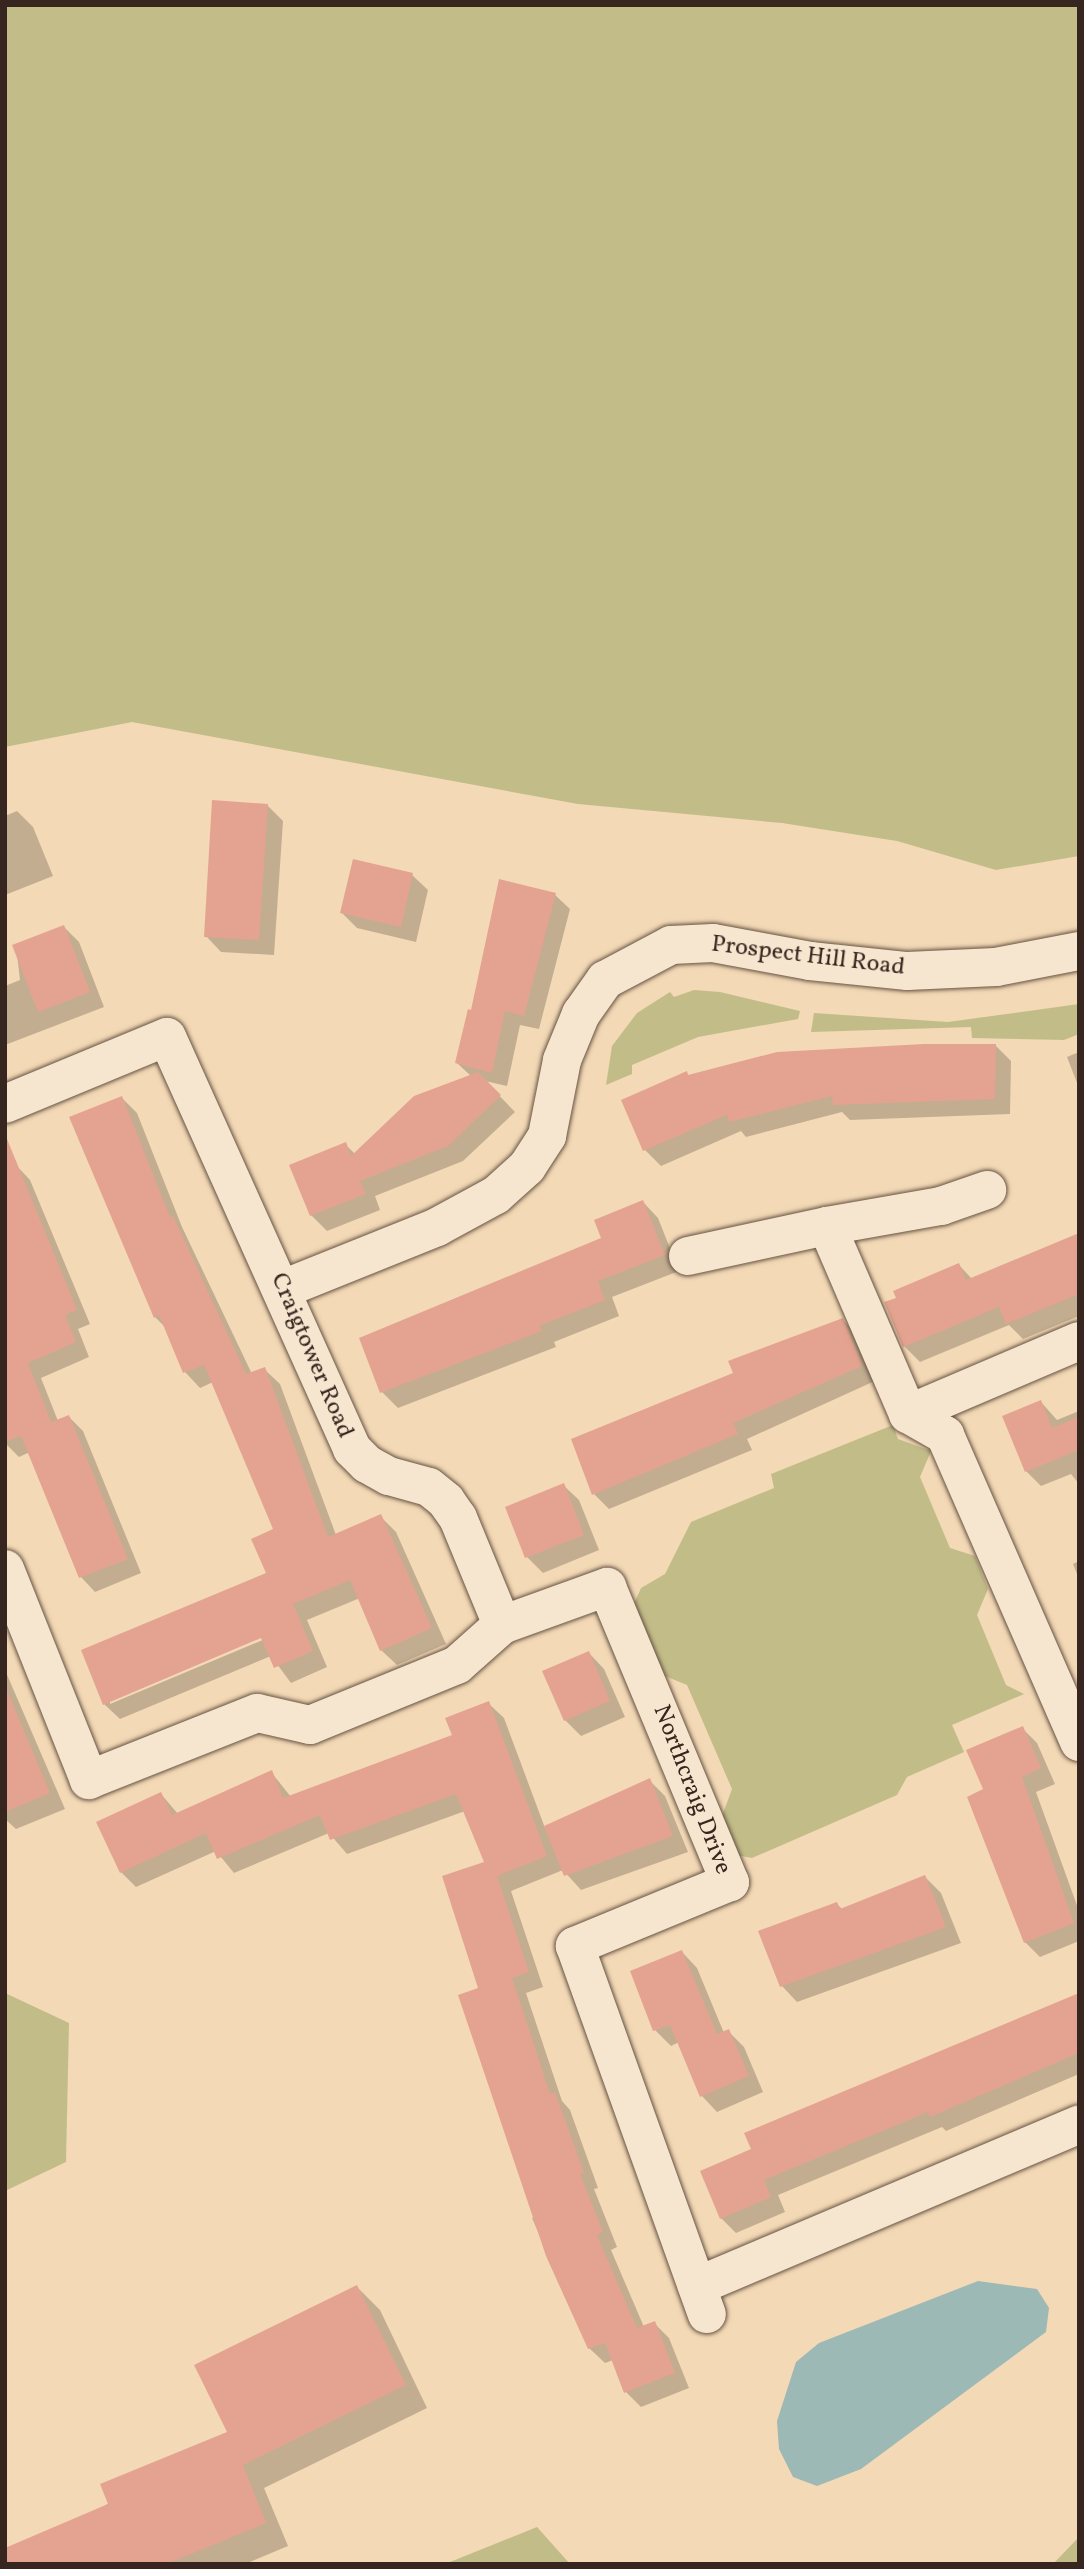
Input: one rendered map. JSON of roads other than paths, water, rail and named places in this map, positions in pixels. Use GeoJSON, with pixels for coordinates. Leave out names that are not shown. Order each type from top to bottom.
{"type":"FeatureCollection","features":[{"type":"Feature","properties":{"kind":"street","name":"Prospect Hill Road"},"geometry":{"type":"LineString","coordinates":[[283,1289],[437,1227],[496,1195],[527,1167],[547,1136],[562,1060],[581,1014],[606,980],[671,945],[723,944],[810,961],[907,971],[996,967],[1079,951]]}},
{"type":"Feature","properties":{"kind":"street","name":"Craigtower Road"},"geometry":{"type":"LineString","coordinates":[[5,1104],[167,1037],[283,1289],[352,1449],[389,1476],[429,1487],[446,1501],[458,1518],[502,1625]]}},
{"type":"Feature","properties":{"kind":"street"},"geometry":{"type":"LineString","coordinates":[[688,1256],[827,1226],[942,1206],[987,1190]]}},
{"type":"Feature","properties":{"kind":"street"},"geometry":{"type":"LineString","coordinates":[[827,1226],[908,1414],[945,1434],[1079,1742]]}},
{"type":"Feature","properties":{"kind":"street"},"geometry":{"type":"LineString","coordinates":[[908,1414],[1079,1341]]}},
{"type":"Feature","properties":{"kind":"street"},"geometry":{"type":"LineString","coordinates":[[5,1569],[89,1780],[257,1713],[310,1724],[457,1665],[502,1625]]}},
{"type":"Feature","properties":{"kind":"street","name":"Northcraig Drive"},"geometry":{"type":"LineString","coordinates":[[502,1625],[607,1587],[730,1882],[575,1946],[702,2300],[1079,2125]]}},
{"type":"Feature","properties":{"kind":"water"},"geometry":{"type":"Polygon","coordinates":[[[978,2281],[1037,2289],[1049,2308],[1046,2332],[861,2469],[817,2486],[793,2477],[779,2449],[777,2421],[796,2362],[819,2343],[978,2281]]]}}]}
